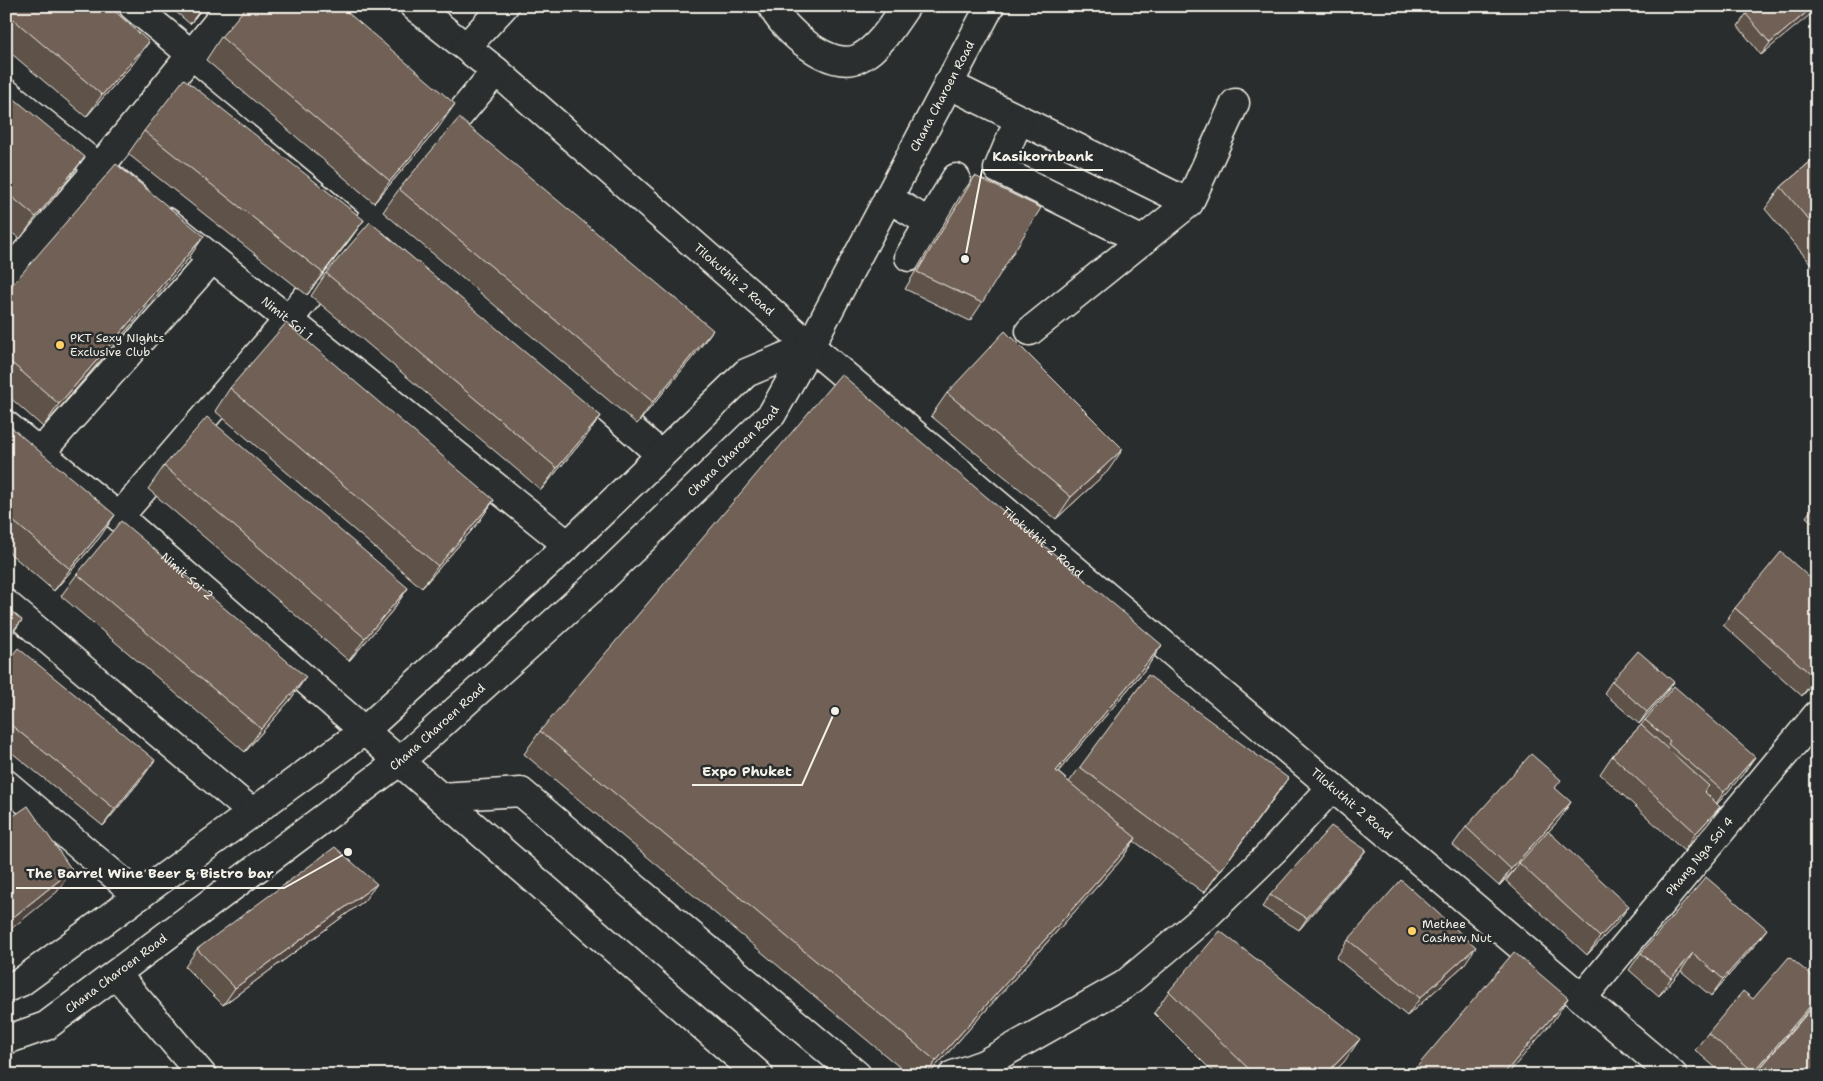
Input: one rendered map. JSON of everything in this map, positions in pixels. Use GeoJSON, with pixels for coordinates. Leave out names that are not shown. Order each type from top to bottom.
{"type":"FeatureCollection","features":[{"type":"Feature","properties":{"kind":"street"},"geometry":{"type":"LineString","coordinates":[[133,6],[379,210],[660,454]]}},
{"type":"Feature","properties":{"kind":"street"},"geometry":{"type":"LineString","coordinates":[[6,276],[99,168],[231,6]]}},
{"type":"Feature","properties":{"kind":"street","name":"Tilokuthit 2 Road"},"geometry":{"type":"LineString","coordinates":[[414,6],[496,72],[810,346],[1673,1075]]}},
{"type":"Feature","properties":{"kind":"street"},"geometry":{"type":"LineString","coordinates":[[466,47],[504,6]]}},
{"type":"Feature","properties":{"kind":"street"},"geometry":{"type":"LineString","coordinates":[[772,6],[775,14],[808,46],[842,61],[857,60],[867,54],[906,6]]}},
{"type":"Feature","properties":{"kind":"street","name":"Chana Charoen Road"},"geometry":{"type":"LineString","coordinates":[[6,1040],[46,1026],[400,761],[598,582],[772,414],[990,6]]}},
{"type":"Feature","properties":{"kind":"street"},"geometry":{"type":"LineString","coordinates":[[119,517],[288,320],[496,72]]}},
{"type":"Feature","properties":{"kind":"street"},"geometry":{"type":"LineString","coordinates":[[948,84],[1189,203]]}},
{"type":"Feature","properties":{"kind":"street","name":"Nimit Soi 1"},"geometry":{"type":"LineString","coordinates":[[6,92],[568,545]]}},
{"type":"Feature","properties":{"kind":"street"},"geometry":{"type":"LineString","coordinates":[[1030,331],[1189,203],[1235,102]]}},
{"type":"Feature","properties":{"kind":"street"},"geometry":{"type":"LineString","coordinates":[[1019,119],[998,169],[1143,241]]}},
{"type":"Feature","properties":{"kind":"street"},"geometry":{"type":"LineString","coordinates":[[909,257],[935,226],[956,178]]}},
{"type":"Feature","properties":{"kind":"street"},"geometry":{"type":"LineString","coordinates":[[888,198],[935,226]]}},
{"type":"Feature","properties":{"kind":"street"},"geometry":{"type":"LineString","coordinates":[[40,453],[212,258]]}},
{"type":"Feature","properties":{"kind":"street"},"geometry":{"type":"LineString","coordinates":[[6,988],[21,982],[364,731],[568,545],[660,454],[746,373],[810,346]]}},
{"type":"Feature","properties":{"kind":"street","name":"Nimit Soi 2"},"geometry":{"type":"LineString","coordinates":[[6,425],[119,517],[759,1075]]}},
{"type":"Feature","properties":{"kind":"street"},"geometry":{"type":"LineString","coordinates":[[6,604],[253,813]]}},
{"type":"Feature","properties":{"kind":"street","name":"Phang Nga Soi 4"},"geometry":{"type":"LineString","coordinates":[[1582,998],[1817,715]]}},
{"type":"Feature","properties":{"kind":"street"},"geometry":{"type":"LineString","coordinates":[[6,784],[139,896]]}},
{"type":"Feature","properties":{"kind":"street"},"geometry":{"type":"LineString","coordinates":[[953,1075],[988,1069],[1124,986],[1212,910],[1274,850],[1332,787]]}},
{"type":"Feature","properties":{"kind":"street"},"geometry":{"type":"LineString","coordinates":[[441,797],[521,792],[857,1075]]}},
{"type":"Feature","properties":{"kind":"street"},"geometry":{"type":"LineString","coordinates":[[116,974],[202,1075]]}},
{"type":"Feature","properties":{"kind":"building"},"geometry":{"type":"Polygon","coordinates":[[[6,6],[109,6],[149,42],[102,95],[6,13],[6,6]]]}},
{"type":"Feature","properties":{"kind":"building"},"geometry":{"type":"Polygon","coordinates":[[[247,6],[340,6],[455,104],[390,181],[221,37],[247,6]]]}},
{"type":"Feature","properties":{"kind":"building"},"geometry":{"type":"Polygon","coordinates":[[[1756,6],[1814,6],[1770,43],[1746,14],[1756,6]]]}},
{"type":"Feature","properties":{"kind":"building"},"geometry":{"type":"Polygon","coordinates":[[[184,79],[364,220],[323,273],[144,131],[184,79]]]}},
{"type":"Feature","properties":{"kind":"building"},"geometry":{"type":"Polygon","coordinates":[[[6,92],[85,157],[36,217],[6,192],[6,92]]]}},
{"type":"Feature","properties":{"kind":"building"},"geometry":{"type":"Polygon","coordinates":[[[459,118],[713,330],[653,402],[399,189],[459,118]]]}},
{"type":"Feature","properties":{"kind":"building"},"geometry":{"type":"Polygon","coordinates":[[[1817,156],[1817,230],[1781,187],[1817,156]]]}},
{"type":"Feature","properties":{"kind":"building","name":"PKT Sexy Nights Exclusive Club"},"geometry":{"type":"Polygon","coordinates":[[[116,164],[204,236],[59,404],[6,358],[6,292],[116,164]]]}},
{"type":"Feature","properties":{"kind":"building"},"geometry":{"type":"Polygon","coordinates":[[[975,176],[1041,208],[982,303],[917,272],[975,176]]]}},
{"type":"Feature","properties":{"kind":"building"},"geometry":{"type":"Polygon","coordinates":[[[370,222],[601,416],[557,468],[326,273],[370,222]]]}},
{"type":"Feature","properties":{"kind":"building"},"geometry":{"type":"Polygon","coordinates":[[[286,323],[494,500],[438,566],[230,388],[286,323]]]}},
{"type":"Feature","properties":{"kind":"building"},"geometry":{"type":"Polygon","coordinates":[[[1005,331],[1123,449],[1071,497],[947,393],[1005,331]]]}},
{"type":"Feature","properties":{"kind":"building"},"geometry":{"type":"Polygon","coordinates":[[[841,374],[1162,645],[1056,771],[1136,838],[936,1061],[540,731],[841,374]]]}},
{"type":"Feature","properties":{"kind":"building"},"geometry":{"type":"Polygon","coordinates":[[[207,417],[408,588],[365,638],[164,466],[207,417]]]}},
{"type":"Feature","properties":{"kind":"building"},"geometry":{"type":"Polygon","coordinates":[[[6,423],[115,515],[70,569],[6,515],[6,423]]]}},
{"type":"Feature","properties":{"kind":"building"},"geometry":{"type":"Polygon","coordinates":[[[121,521],[306,677],[261,729],[77,574],[121,521]]]}},
{"type":"Feature","properties":{"kind":"building"},"geometry":{"type":"Polygon","coordinates":[[[1781,552],[1817,584],[1817,676],[1815,678],[1735,608],[1781,552]]]}},
{"type":"Feature","properties":{"kind":"building"},"geometry":{"type":"Polygon","coordinates":[[[6,607],[22,620],[6,639],[6,607]]]}},
{"type":"Feature","properties":{"kind":"building"},"geometry":{"type":"Polygon","coordinates":[[[18,648],[155,760],[115,809],[6,721],[6,663],[18,648]]]}},
{"type":"Feature","properties":{"kind":"building"},"geometry":{"type":"Polygon","coordinates":[[[1638,651],[1674,682],[1647,712],[1612,681],[1638,651]]]}},
{"type":"Feature","properties":{"kind":"building"},"geometry":{"type":"Polygon","coordinates":[[[1148,675],[1288,778],[1220,871],[1080,767],[1148,675]]]}},
{"type":"Feature","properties":{"kind":"building"},"geometry":{"type":"Polygon","coordinates":[[[1674,686],[1755,757],[1724,792],[1668,744],[1670,741],[1645,720],[1674,686]]]}},
{"type":"Feature","properties":{"kind":"building"},"geometry":{"type":"Polygon","coordinates":[[[1641,725],[1709,786],[1704,791],[1720,807],[1696,833],[1612,756],[1641,725]]]}},
{"type":"Feature","properties":{"kind":"building"},"geometry":{"type":"Polygon","coordinates":[[[1531,754],[1561,780],[1555,788],[1571,802],[1511,869],[1466,827],[1531,754]]]}},
{"type":"Feature","properties":{"kind":"building"},"geometry":{"type":"Polygon","coordinates":[[[28,806],[72,870],[6,923],[6,821],[28,806]]]}},
{"type":"Feature","properties":{"kind":"building"},"geometry":{"type":"Polygon","coordinates":[[[1331,826],[1366,850],[1307,918],[1270,895],[1331,826]]]}},
{"type":"Feature","properties":{"kind":"building"},"geometry":{"type":"Polygon","coordinates":[[[1548,831],[1629,906],[1600,937],[1519,863],[1548,831]]]}},
{"type":"Feature","properties":{"kind":"building"},"geometry":{"type":"Polygon","coordinates":[[[335,847],[377,884],[235,988],[197,949],[335,847]]]}},
{"type":"Feature","properties":{"kind":"building"},"geometry":{"type":"Polygon","coordinates":[[[1706,877],[1767,929],[1723,979],[1693,953],[1671,978],[1641,953],[1706,877]]]}},
{"type":"Feature","properties":{"kind":"building"},"geometry":{"type":"Polygon","coordinates":[[[1401,880],[1476,947],[1420,998],[1348,940],[1401,880]]]}},
{"type":"Feature","properties":{"kind":"building"},"geometry":{"type":"Polygon","coordinates":[[[1220,931],[1360,1039],[1325,1075],[1255,1075],[1169,991],[1220,931]]]}},
{"type":"Feature","properties":{"kind":"building"},"geometry":{"type":"Polygon","coordinates":[[[1514,952],[1568,998],[1503,1075],[1410,1075],[1514,952]]]}},
{"type":"Feature","properties":{"kind":"building"},"geometry":{"type":"Polygon","coordinates":[[[1789,957],[1817,980],[1817,998],[1754,1072],[1708,1033],[1743,991],[1753,999],[1789,957]]]}},
{"type":"Feature","properties":{"kind":"building"},"geometry":{"type":"Polygon","coordinates":[[[1817,1002],[1817,1075],[1759,1075],[1756,1073],[1817,1002]]]}},
{"type":"Feature","properties":{"kind":"place","name":"Kasikornbank"},"geometry":{"type":"Point","coordinates":[965,259]}},
{"type":"Feature","properties":{"kind":"place","name":"PKT Sexy Nights Exclusive Club"},"geometry":{"type":"Point","coordinates":[60,345]}},
{"type":"Feature","properties":{"kind":"place","name":"Expo Phuket"},"geometry":{"type":"Point","coordinates":[835,711]}},
{"type":"Feature","properties":{"kind":"place","name":"The Barrel Wine Beer & Bistro bar"},"geometry":{"type":"Point","coordinates":[348,852]}},
{"type":"Feature","properties":{"kind":"place","name":"Methee Cashew Nut"},"geometry":{"type":"Point","coordinates":[1412,931]}}]}
